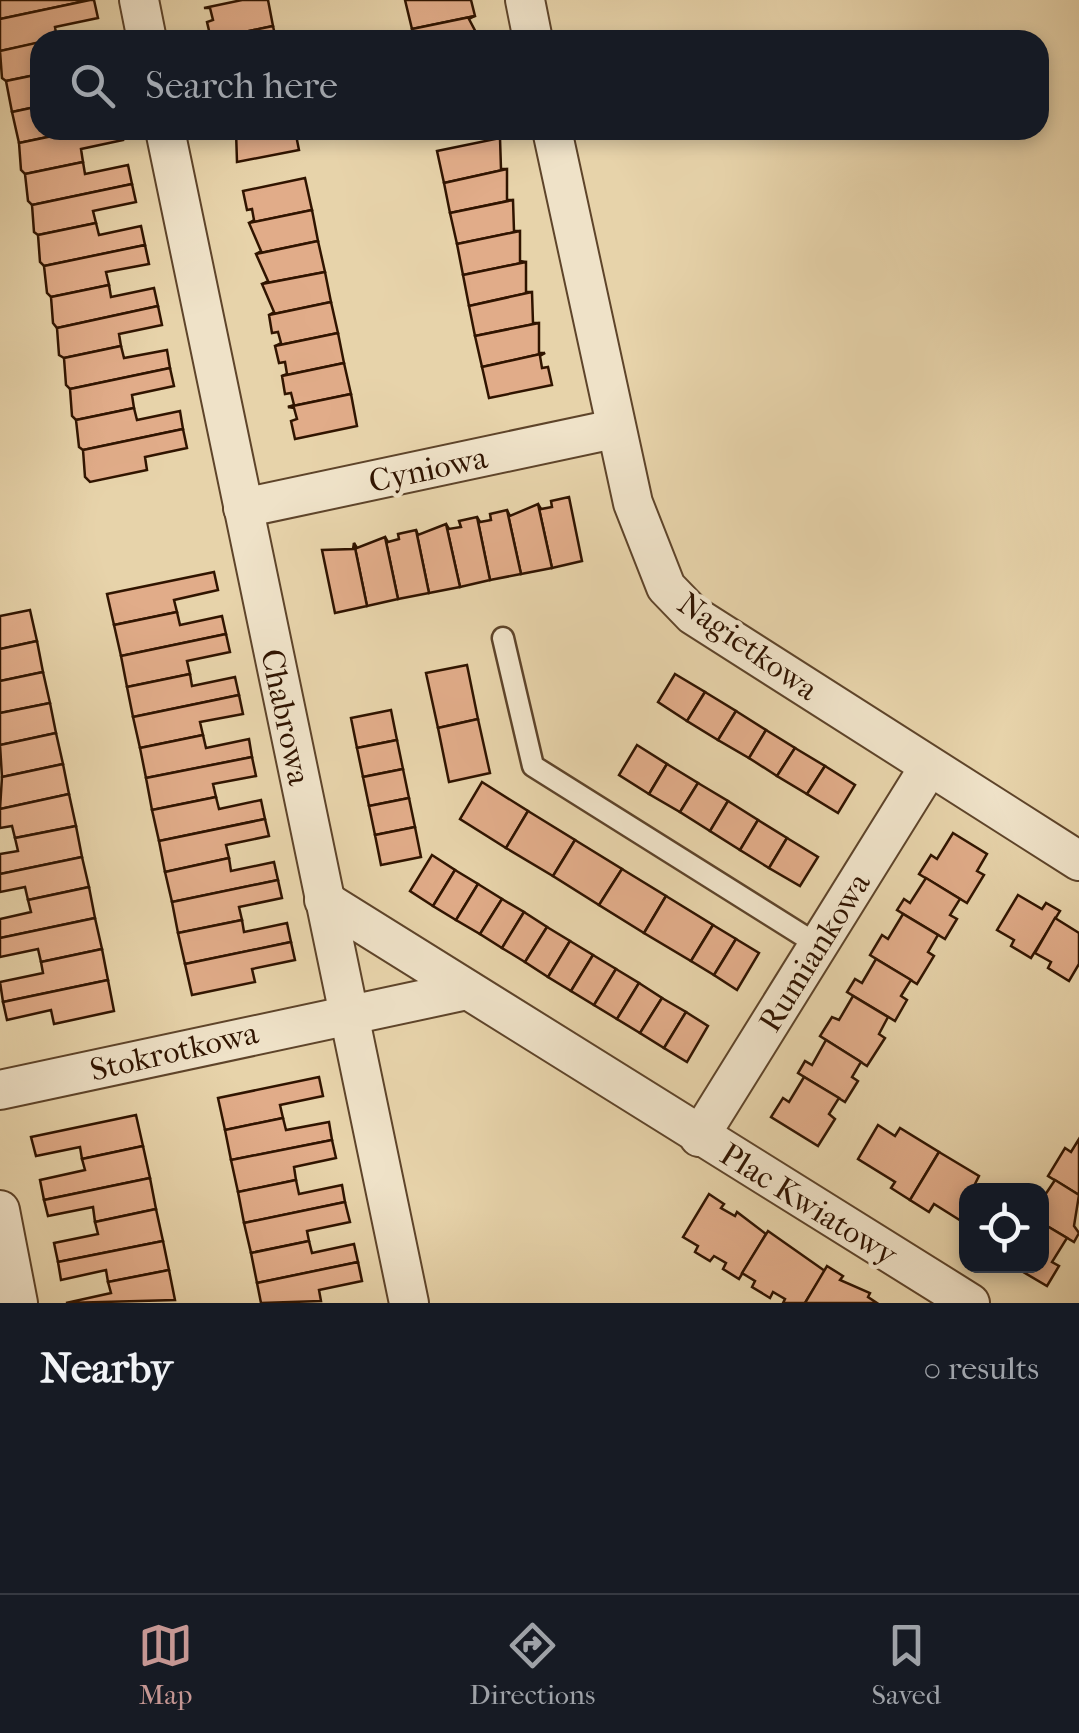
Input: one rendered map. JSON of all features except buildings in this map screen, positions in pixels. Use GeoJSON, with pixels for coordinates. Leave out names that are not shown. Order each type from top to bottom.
{"type":"FeatureCollection","features":[{"type":"Feature","properties":{"kind":"street"},"geometry":{"type":"LineString","coordinates":[[138,0],[145,30]]}},
{"type":"Feature","properties":{"kind":"street"},"geometry":{"type":"LineString","coordinates":[[525,0],[532,30]]}},
{"type":"Feature","properties":{"kind":"street","name":"Chabrowa"},"geometry":{"type":"LineString","coordinates":[[167,140],[409,1303]]}},
{"type":"Feature","properties":{"kind":"street","name":"Nagietkowa"},"geometry":{"type":"LineString","coordinates":[[554,140],[614,429],[648,548],[678,602],[1079,860]]}},
{"type":"Feature","properties":{"kind":"street","name":"Cyniowa"},"geometry":{"type":"LineString","coordinates":[[243,508],[614,429]]}},
{"type":"Feature","properties":{"kind":"street","name":"Rumiankowa"},"geometry":{"type":"LineString","coordinates":[[700,1137],[929,767]]}},
{"type":"Feature","properties":{"kind":"street","name":"Plac Kwiatowy"},"geometry":{"type":"LineString","coordinates":[[324,900],[970,1303]]}},
{"type":"Feature","properties":{"kind":"street","name":"Stokrotkowa"},"geometry":{"type":"LineString","coordinates":[[0,1090],[348,1012],[467,990]]}},
{"type":"Feature","properties":{"kind":"street"},"geometry":{"type":"LineString","coordinates":[[0,1210],[18,1303]]}},
{"type":"Feature","properties":{"kind":"lane"},"geometry":{"type":"LineString","coordinates":[[503,638],[533,766],[818,945]]}}]}
